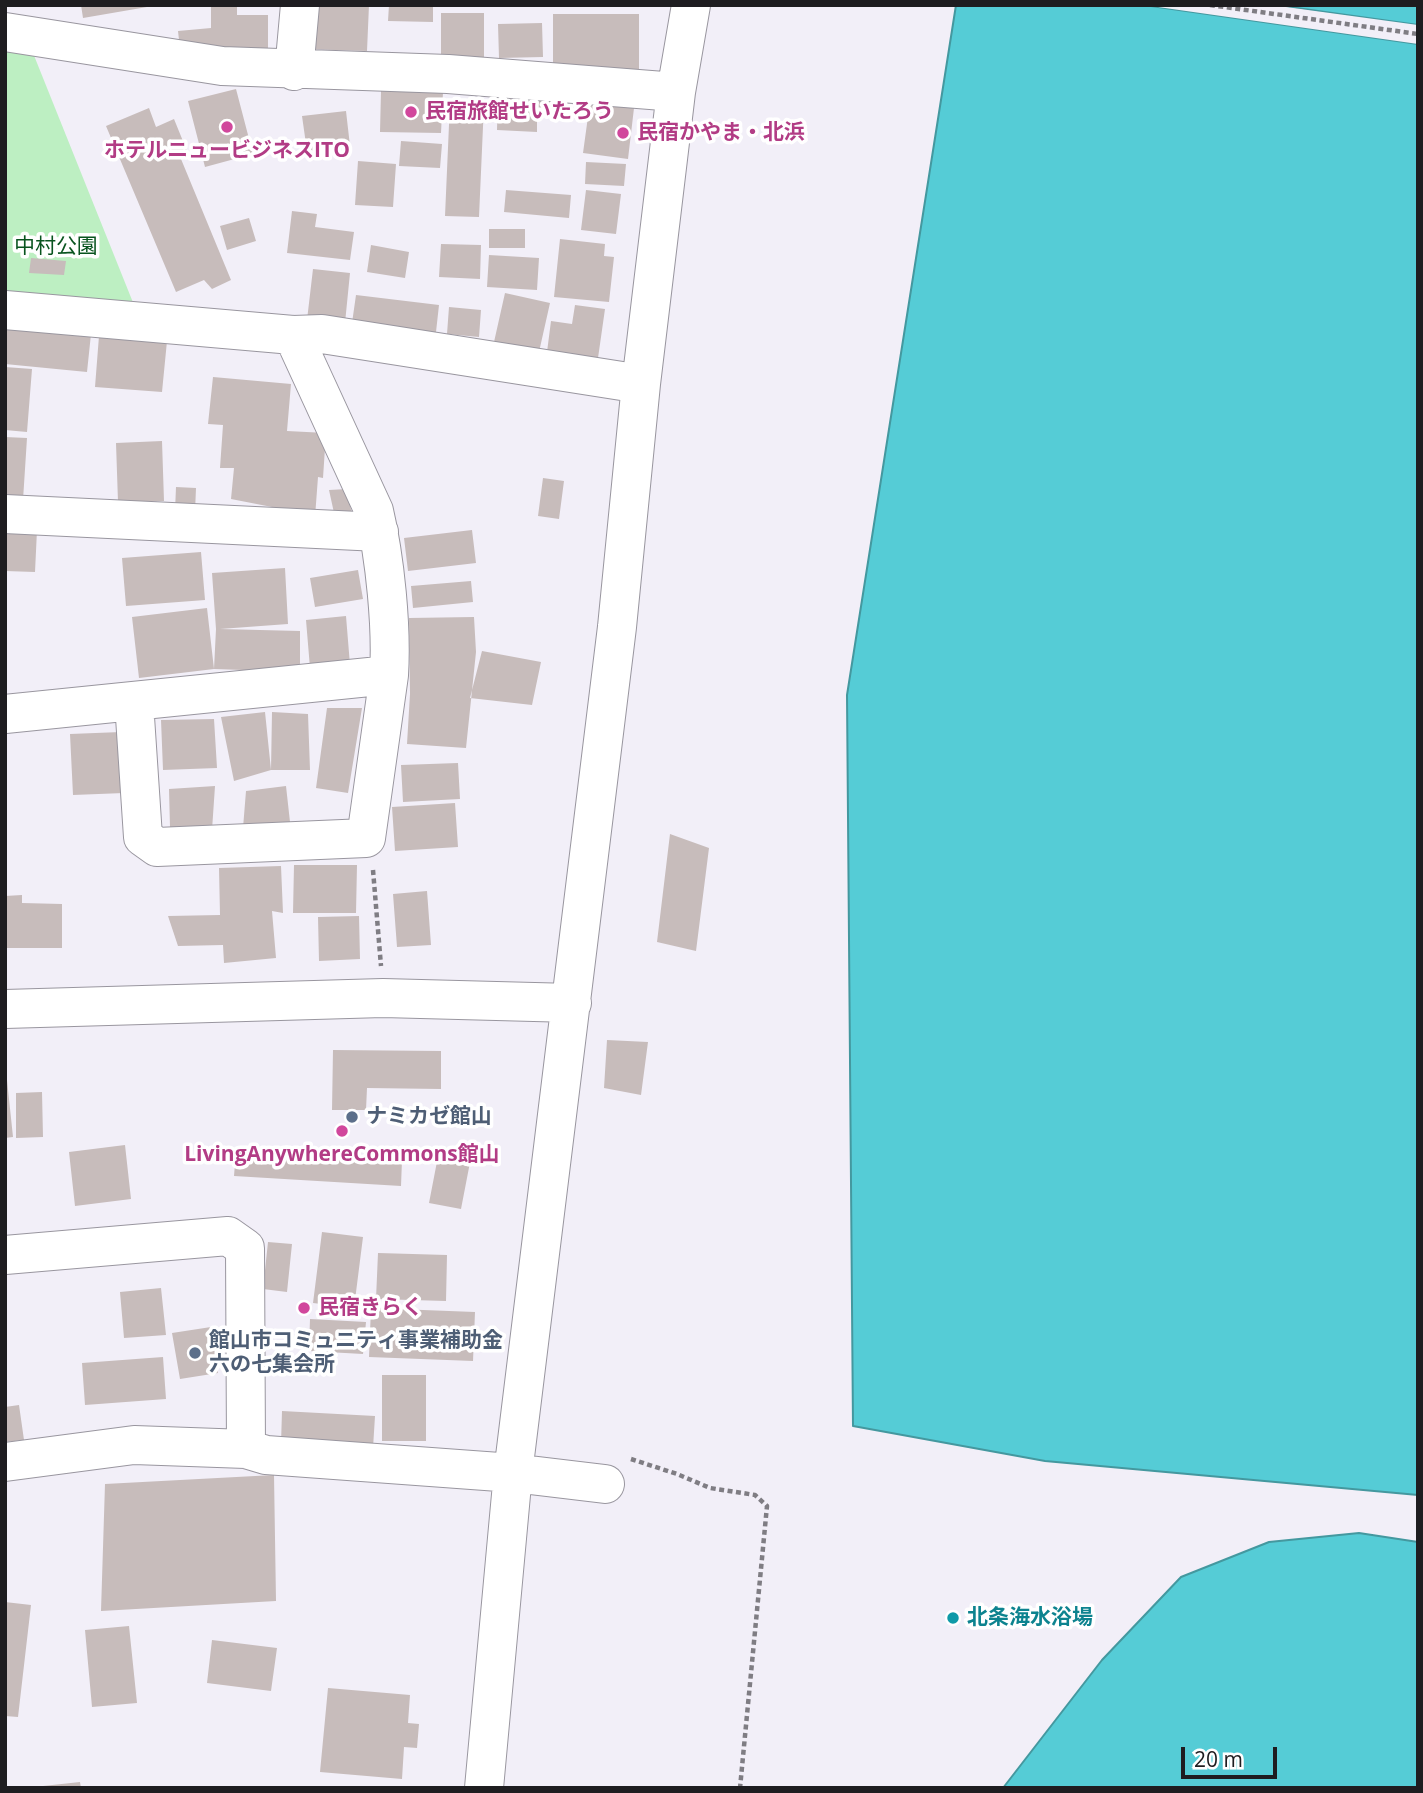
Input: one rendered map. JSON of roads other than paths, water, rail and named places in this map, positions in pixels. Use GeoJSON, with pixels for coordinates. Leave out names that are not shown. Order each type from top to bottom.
{"type":"FeatureCollection","features":[{"type":"Feature","properties":{"kind":"street"},"geometry":{"type":"LineString","coordinates":[[294,71],[300,5]]}},
{"type":"Feature","properties":{"kind":"street"},"geometry":{"type":"LineString","coordinates":[[484,1788],[513,1474],[617,627],[641,384],[676,92],[691,5]]}},
{"type":"Feature","properties":{"kind":"street"},"geometry":{"type":"LineString","coordinates":[[5,32],[222,66],[294,71],[448,74],[676,92]]}},
{"type":"Feature","properties":{"kind":"street"},"geometry":{"type":"LineString","coordinates":[[5,310],[293,335],[322,334],[641,384]]}},
{"type":"Feature","properties":{"kind":"street"},"geometry":{"type":"LineString","coordinates":[[134,702],[143,837],[157,847],[366,838],[389,675],[390,648],[379,532],[374,511],[293,335]]}},
{"type":"Feature","properties":{"kind":"street"},"geometry":{"type":"LineString","coordinates":[[5,514],[379,532]]}},
{"type":"Feature","properties":{"kind":"street"},"geometry":{"type":"LineString","coordinates":[[5,713],[389,675]]}},
{"type":"Feature","properties":{"kind":"street"},"geometry":{"type":"LineString","coordinates":[[5,1009],[383,998],[572,1003]]}},
{"type":"Feature","properties":{"kind":"street"},"geometry":{"type":"LineString","coordinates":[[5,1255],[228,1236],[245,1248],[246,1449]]}},
{"type":"Feature","properties":{"kind":"street"},"geometry":{"type":"LineString","coordinates":[[5,1462],[134,1445],[246,1449],[266,1455],[513,1474],[616,1472]]}},
{"type":"Feature","properties":{"kind":"water"},"geometry":{"type":"Polygon","coordinates":[[[956,5],[1144,5],[1418,44],[1418,1495],[1045,1461],[853,1426],[847,695],[956,5]]]}},
{"type":"Feature","properties":{"kind":"water"},"geometry":{"type":"Polygon","coordinates":[[[1275,5],[1418,5],[1418,25],[1275,5]]]}},
{"type":"Feature","properties":{"kind":"water"},"geometry":{"type":"Polygon","coordinates":[[[1359,1533],[1418,1542],[1418,1788],[1003,1788],[1102,1660],[1181,1577],[1269,1542],[1359,1533]]]}},
{"type":"Feature","properties":{"kind":"place","name":"民宿旅館せいたろう"},"geometry":{"type":"Point","coordinates":[411,112]}},
{"type":"Feature","properties":{"kind":"place","name":"ホテルニュービジネスITO"},"geometry":{"type":"Point","coordinates":[227,127]}},
{"type":"Feature","properties":{"kind":"place","name":"民宿かやま・北浜"},"geometry":{"type":"Point","coordinates":[623,133]}},
{"type":"Feature","properties":{"kind":"place","name":"ナミカゼ館山"},"geometry":{"type":"Point","coordinates":[352,1117]}},
{"type":"Feature","properties":{"kind":"place","name":"LivingAnywhereCommons館山"},"geometry":{"type":"Point","coordinates":[342,1131]}},
{"type":"Feature","properties":{"kind":"place","name":"民宿きらく"},"geometry":{"type":"Point","coordinates":[304,1308]}},
{"type":"Feature","properties":{"kind":"place","name":"館山市コミュニティ事業補助金 六の七集会所"},"geometry":{"type":"Point","coordinates":[195,1353]}},
{"type":"Feature","properties":{"kind":"place","name":"北条海水浴場"},"geometry":{"type":"Point","coordinates":[953,1618]}},
{"type":"Feature","properties":{"kind":"park label","name":"中村公園"},"geometry":{"type":"Point","coordinates":[56,247]}}]}
